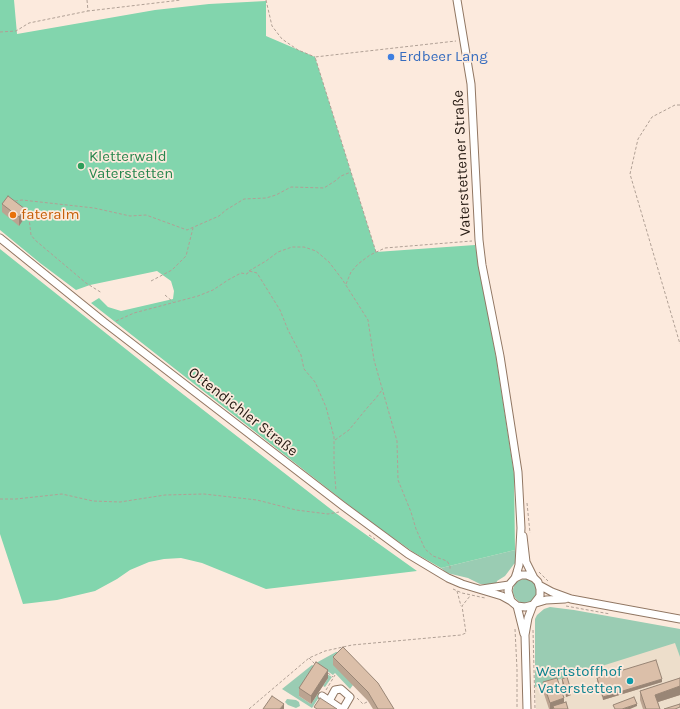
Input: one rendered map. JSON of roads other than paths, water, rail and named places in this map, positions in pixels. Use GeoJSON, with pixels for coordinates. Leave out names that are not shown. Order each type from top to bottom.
{"type":"FeatureCollection","features":[{"type":"Feature","properties":{"kind":"street","name":"Vaterstettener Straße"},"geometry":{"type":"LineString","coordinates":[[456,0],[471,84],[478,240],[494,325],[518,472],[521,528]]}},
{"type":"Feature","properties":{"kind":"street","name":"Ottendichler Straße"},"geometry":{"type":"LineString","coordinates":[[0,238],[98,317],[337,502],[408,554],[448,578],[514,603]]}},
{"type":"Feature","properties":{"kind":"street"},"geometry":{"type":"LineString","coordinates":[[521,528],[524,538],[526,562],[539,585],[552,592],[571,599],[680,619]]}},
{"type":"Feature","properties":{"kind":"street"},"geometry":{"type":"LineString","coordinates":[[521,528],[519,565],[515,578],[509,585],[508,592],[514,603],[525,635]]}},
{"type":"Feature","properties":{"kind":"street"},"geometry":{"type":"LineString","coordinates":[[515,578],[524,575],[534,578]]}},
{"type":"Feature","properties":{"kind":"street","name":"Ottendichler Straße"},"geometry":{"type":"LineString","coordinates":[[480,589],[509,585]]}},
{"type":"Feature","properties":{"kind":"street"},"geometry":{"type":"LineString","coordinates":[[527,709],[525,635],[528,618],[540,592],[539,585]]}},
{"type":"Feature","properties":{"kind":"street"},"geometry":{"type":"LineString","coordinates":[[514,603],[525,607],[546,600],[571,599]]}},
{"type":"Feature","properties":{"kind":"street"},"geometry":{"type":"LineString","coordinates":[[322,696],[329,701],[342,709],[350,697],[341,689],[335,690],[329,701]]}},
{"type":"Feature","properties":{"kind":"place","name":"Erdbeer Lang"},"geometry":{"type":"Point","coordinates":[391,57]}},
{"type":"Feature","properties":{"kind":"place","name":"Kletterwald Vaterstetten"},"geometry":{"type":"Point","coordinates":[81,166]}},
{"type":"Feature","properties":{"kind":"place","name":"fateralm"},"geometry":{"type":"Point","coordinates":[13,215]}},
{"type":"Feature","properties":{"kind":"place","name":"Wertstoffhof Vaterstetten"},"geometry":{"type":"Point","coordinates":[630,681]}}]}
